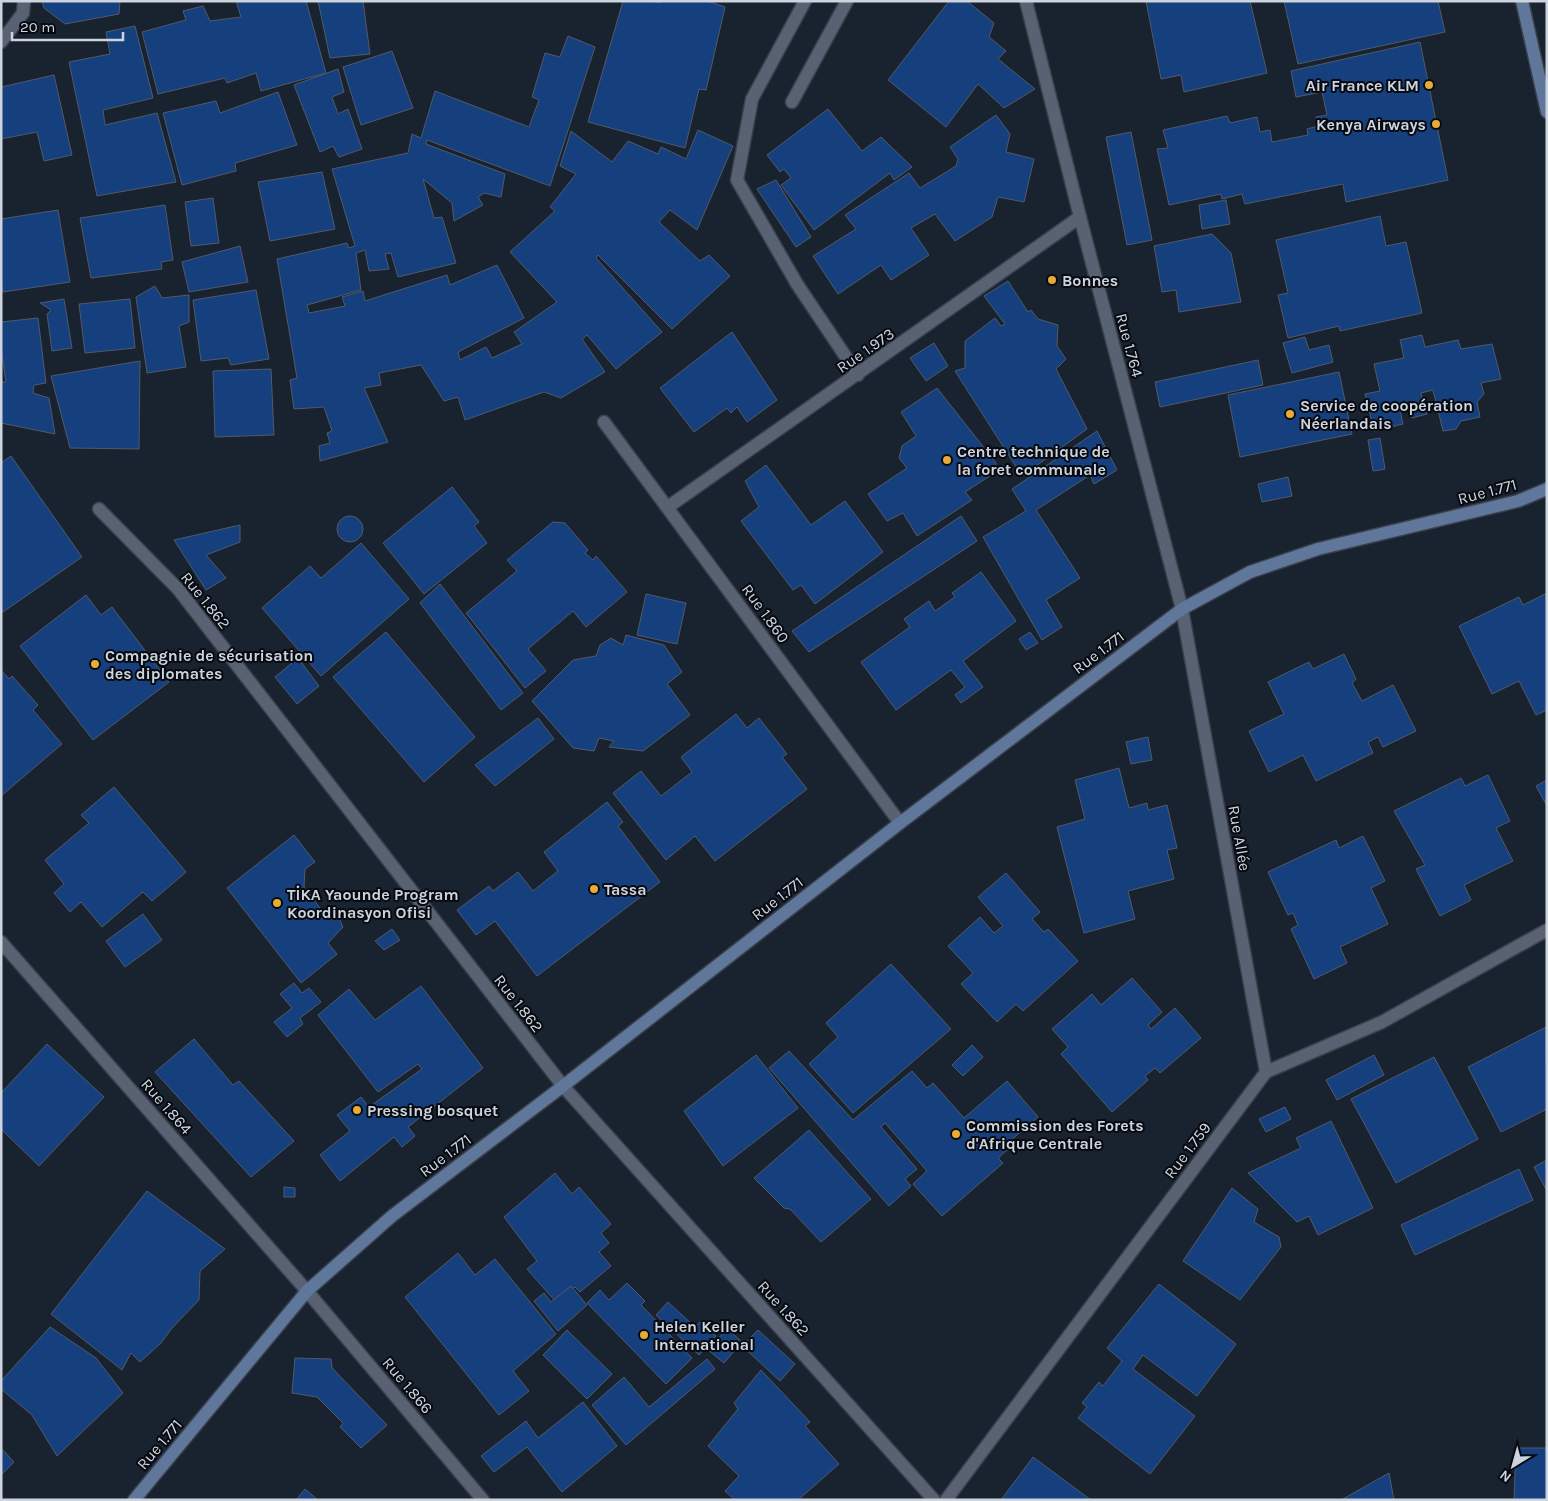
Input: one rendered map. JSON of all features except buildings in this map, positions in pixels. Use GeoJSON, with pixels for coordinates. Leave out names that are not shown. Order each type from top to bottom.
{"type":"FeatureCollection","features":[{"type":"Feature","properties":{"kind":"street"},"geometry":{"type":"LineString","coordinates":[[1,42],[23,13],[24,1]]}},
{"type":"Feature","properties":{"kind":"street"},"geometry":{"type":"LineString","coordinates":[[805,1],[752,99],[737,180],[798,284],[858,375]]}},
{"type":"Feature","properties":{"kind":"street"},"geometry":{"type":"LineString","coordinates":[[792,102],[848,1]]}},
{"type":"Feature","properties":{"kind":"street","name":"Rue 1.764"},"geometry":{"type":"LineString","coordinates":[[1026,1],[1182,609]]}},
{"type":"Feature","properties":{"kind":"street"},"geometry":{"type":"LineString","coordinates":[[1522,1],[1547,112]]}},
{"type":"Feature","properties":{"kind":"street","name":"Rue 1.973"},"geometry":{"type":"LineString","coordinates":[[668,508],[1080,217]]}},
{"type":"Feature","properties":{"kind":"street","name":"Rue 1.860"},"geometry":{"type":"LineString","coordinates":[[604,422],[900,823]]}},
{"type":"Feature","properties":{"kind":"street","name":"Rue 1.771"},"geometry":{"type":"LineString","coordinates":[[134,1500],[308,1291],[392,1216],[563,1086],[900,823],[1182,609],[1250,572],[1318,549],[1518,501],[1547,489]]}},
{"type":"Feature","properties":{"kind":"street","name":"Rue 1.862"},"geometry":{"type":"LineString","coordinates":[[100,509],[178,589],[563,1086],[934,1500]]}},
{"type":"Feature","properties":{"kind":"street","name":"Rue Allée"},"geometry":{"type":"LineString","coordinates":[[1182,609],[1266,1072]]}},
{"type":"Feature","properties":{"kind":"street","name":"Rue 1.759"},"geometry":{"type":"LineString","coordinates":[[946,1500],[1266,1072],[1382,1022],[1547,930]]}},
{"type":"Feature","properties":{"kind":"street","name":"Rue 1.864"},"geometry":{"type":"LineString","coordinates":[[1,942],[308,1291]]}},
{"type":"Feature","properties":{"kind":"street","name":"Rue 1.866"},"geometry":{"type":"LineString","coordinates":[[308,1291],[483,1500]]}},
{"type":"Feature","properties":{"kind":"place","name":"Air France KLM"},"geometry":{"type":"Point","coordinates":[1429,85]}},
{"type":"Feature","properties":{"kind":"place","name":"Kenya Airways"},"geometry":{"type":"Point","coordinates":[1436,124]}},
{"type":"Feature","properties":{"kind":"place","name":"Bonnes"},"geometry":{"type":"Point","coordinates":[1052,280]}},
{"type":"Feature","properties":{"kind":"place","name":"Service de coopération Néerlandais"},"geometry":{"type":"Point","coordinates":[1290,414]}},
{"type":"Feature","properties":{"kind":"place","name":"Centre technique de la foret communale"},"geometry":{"type":"Point","coordinates":[947,460]}},
{"type":"Feature","properties":{"kind":"place","name":"Compagnie de sécurisation des diplomates"},"geometry":{"type":"Point","coordinates":[95,664]}},
{"type":"Feature","properties":{"kind":"place","name":"Tassa"},"geometry":{"type":"Point","coordinates":[594,889]}},
{"type":"Feature","properties":{"kind":"place","name":"TİKA Yaounde Program Koordinasyon Ofisi"},"geometry":{"type":"Point","coordinates":[277,903]}},
{"type":"Feature","properties":{"kind":"place","name":"Pressing bosquet"},"geometry":{"type":"Point","coordinates":[357,1110]}},
{"type":"Feature","properties":{"kind":"place","name":"Commission des Forets d'Afrique Centrale"},"geometry":{"type":"Point","coordinates":[956,1134]}},
{"type":"Feature","properties":{"kind":"place","name":"Helen Keller International"},"geometry":{"type":"Point","coordinates":[644,1335]}}]}
